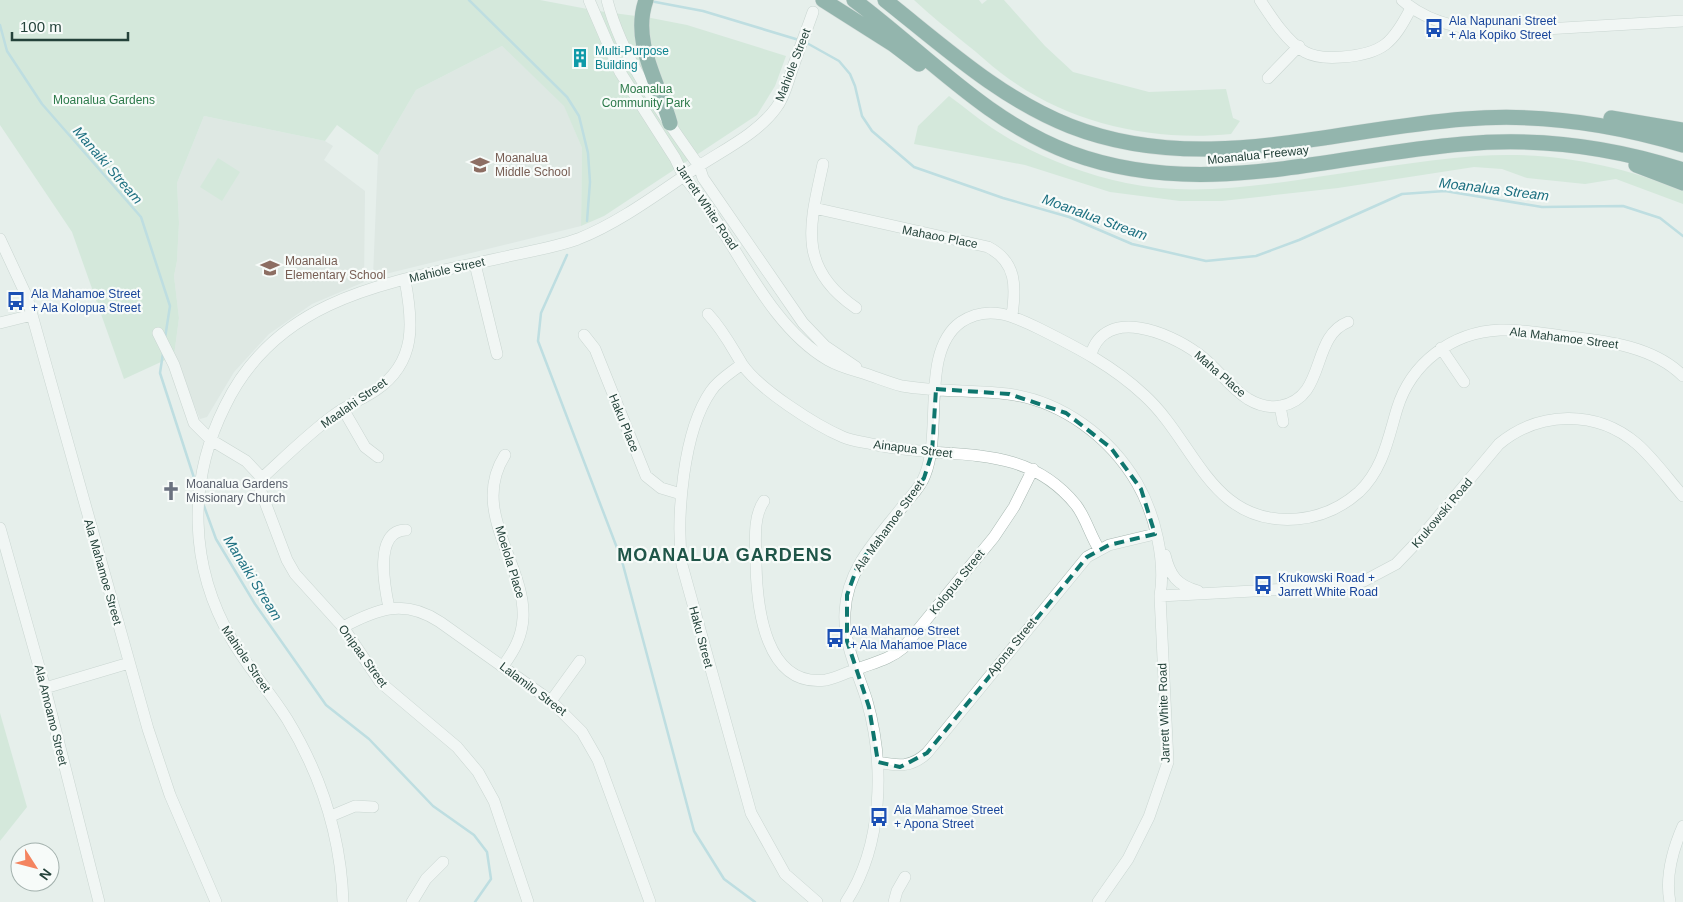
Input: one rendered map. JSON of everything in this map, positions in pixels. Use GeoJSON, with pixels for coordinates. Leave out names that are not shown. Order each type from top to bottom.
{"type":"FeatureCollection","features":[{"type":"Feature","properties":{"kind":"highway"},"geometry":{"type":"LineString","coordinates":[[646,0],[641,25],[643,42],[670,123]]}},
{"type":"Feature","properties":{"kind":"highway"},"geometry":{"type":"LineString","coordinates":[[823,0],[1005,120]]}},
{"type":"Feature","properties":{"kind":"highway","name":"Moanalua Freeway"},"geometry":{"type":"LineString","coordinates":[[854,0],[971,96],[1005,120],[1058,148],[1098,162],[1140,171],[1184,176],[1240,174],[1464,143],[1520,142],[1575,145],[1626,154],[1683,170]]}},
{"type":"Feature","properties":{"kind":"highway","name":"Moanalua Freeway"},"geometry":{"type":"LineString","coordinates":[[885,0],[996,85],[1032,108],[1070,126],[1124,143],[1164,149],[1228,150],[1466,118],[1544,120],[1601,125],[1683,145]]}},
{"type":"Feature","properties":{"kind":"highway"},"geometry":{"type":"LineString","coordinates":[[900,0],[996,85]]}},
{"type":"Feature","properties":{"kind":"highway"},"geometry":{"type":"LineString","coordinates":[[1466,118],[1560,112],[1643,122],[1683,130]]}},
{"type":"Feature","properties":{"kind":"highway"},"geometry":{"type":"LineString","coordinates":[[1575,145],[1683,183]]}},
{"type":"Feature","properties":{"kind":"street","name":"Jarrett White Road"},"geometry":{"type":"LineString","coordinates":[[589,0],[620,72],[684,177],[790,328],[804,342],[829,360],[902,386],[1009,394],[1050,406],[1081,422],[1102,439],[1127,468],[1146,502],[1155,536],[1155,583],[1160,596],[1168,762],[1149,817],[1128,859],[1098,902]]}},
{"type":"Feature","properties":{"kind":"street","name":"Jarrett White Road"},"geometry":{"type":"LineString","coordinates":[[607,0],[633,66],[699,166],[703,178],[803,323],[825,346],[867,374]]}},
{"type":"Feature","properties":{"kind":"street"},"geometry":{"type":"LineString","coordinates":[[1260,0],[1278,26],[1304,51],[1326,58],[1371,54],[1382,49],[1394,39],[1406,4],[1432,18],[1456,26],[1496,31],[1683,21]]}},
{"type":"Feature","properties":{"kind":"street","name":"Mahiole Street"},"geometry":{"type":"LineString","coordinates":[[343,902],[341,874],[332,816],[323,792],[295,734],[234,643],[219,617],[208,588],[200,557],[196,521],[198,489],[211,440],[225,405],[243,375],[262,352],[287,329],[316,310],[347,296],[405,280],[578,238],[612,222],[684,177],[766,120],[778,106],[813,12]]}},
{"type":"Feature","properties":{"kind":"street"},"geometry":{"type":"LineString","coordinates":[[1268,78],[1299,46]]}},
{"type":"Feature","properties":{"kind":"street"},"geometry":{"type":"LineString","coordinates":[[823,164],[811,232],[816,261],[830,285],[856,308]]}},
{"type":"Feature","properties":{"kind":"street","name":"Mahaoo Place"},"geometry":{"type":"LineString","coordinates":[[814,208],[988,247],[1000,254],[1012,270],[1015,291],[1012,315]]}},
{"type":"Feature","properties":{"kind":"street","name":"Ala Mahamoe Street"},"geometry":{"type":"LineString","coordinates":[[0,239],[22,284],[32,315],[129,663],[166,786],[216,902]]}},
{"type":"Feature","properties":{"kind":"street"},"geometry":{"type":"LineString","coordinates":[[475,264],[498,354]]}},
{"type":"Feature","properties":{"kind":"street","name":"Maalahi Street"},"geometry":{"type":"LineString","coordinates":[[262,478],[324,422],[379,388],[392,376],[403,360],[409,343],[412,325],[405,280]]}},
{"type":"Feature","properties":{"kind":"street","name":"Ala Mahamoe Street"},"geometry":{"type":"LineString","coordinates":[[846,902],[857,884],[869,847],[875,814],[878,762],[872,720],[847,641],[845,622],[850,584],[865,555],[922,483],[932,453],[937,358],[951,331],[963,321],[978,314],[995,312],[1012,315],[1091,354],[1147,397],[1176,429],[1202,472],[1228,501],[1254,513],[1283,520],[1328,512],[1342,505],[1362,488],[1383,458],[1398,406],[1407,386],[1418,369],[1441,348],[1474,334],[1501,330],[1600,340],[1646,353],[1670,365],[1683,376]]}},
{"type":"Feature","properties":{"kind":"street","name":"Ainapua Street"},"geometry":{"type":"LineString","coordinates":[[708,314],[722,329],[742,364],[759,381],[801,415],[844,438],[888,448],[1001,458],[1033,469],[1056,484],[1077,506],[1099,549]]}},
{"type":"Feature","properties":{"kind":"street"},"geometry":{"type":"LineString","coordinates":[[0,323],[32,315]]}},
{"type":"Feature","properties":{"kind":"street"},"geometry":{"type":"LineString","coordinates":[[1283,422],[1280,406],[1299,398],[1309,388],[1330,335],[1338,326],[1348,322]]}},
{"type":"Feature","properties":{"kind":"street","name":"Maha Place"},"geometry":{"type":"LineString","coordinates":[[1091,354],[1093,346],[1106,333],[1125,327],[1138,327],[1193,350],[1249,400],[1268,406],[1280,406]]}},
{"type":"Feature","properties":{"kind":"street","name":"Haku Place"},"geometry":{"type":"LineString","coordinates":[[584,334],[595,349],[646,476],[660,488],[681,494]]}},
{"type":"Feature","properties":{"kind":"street"},"geometry":{"type":"LineString","coordinates":[[160,338],[171,359],[194,422],[211,440],[240,456],[262,478]]}},
{"type":"Feature","properties":{"kind":"street"},"geometry":{"type":"LineString","coordinates":[[1441,348],[1464,382]]}},
{"type":"Feature","properties":{"kind":"street","name":"Haku Street"},"geometry":{"type":"LineString","coordinates":[[742,364],[712,389],[697,416],[681,494],[679,540],[682,565],[751,813],[784,874],[817,902]]}},
{"type":"Feature","properties":{"kind":"street"},"geometry":{"type":"LineString","coordinates":[[343,409],[365,447],[378,457]]}},
{"type":"Feature","properties":{"kind":"street","name":"Krukowski Road"},"geometry":{"type":"LineString","coordinates":[[1160,596],[1352,585],[1375,577],[1407,554],[1499,444],[1517,430],[1542,420],[1565,418],[1585,420],[1604,424],[1621,432],[1648,455],[1683,496]]}},
{"type":"Feature","properties":{"kind":"street","name":"Moelola Place"},"geometry":{"type":"LineString","coordinates":[[503,666],[518,641],[523,618],[520,591],[503,546],[496,515],[495,478],[505,455]]}},
{"type":"Feature","properties":{"kind":"street","name":"Kolopua Street"},"geometry":{"type":"LineString","coordinates":[[764,501],[757,520],[757,593],[762,620],[773,651],[786,668],[798,675],[811,679],[832,678],[889,658],[903,648],[994,537],[1014,507],[1033,469]]}},
{"type":"Feature","properties":{"kind":"street","name":"Onipaa Street"},"geometry":{"type":"LineString","coordinates":[[262,478],[260,489],[290,568],[343,627],[380,682],[457,747],[478,772],[494,801],[528,902]]}},
{"type":"Feature","properties":{"kind":"street","name":"Ala Amoamo Street"},"geometry":{"type":"LineString","coordinates":[[0,528],[45,688],[99,902]]}},
{"type":"Feature","properties":{"kind":"street"},"geometry":{"type":"LineString","coordinates":[[389,608],[383,566],[384,555],[392,536],[397,531],[406,530]]}},
{"type":"Feature","properties":{"kind":"street"},"geometry":{"type":"LineString","coordinates":[[1155,536],[1171,576],[1177,582],[1192,590],[1210,593]]}},
{"type":"Feature","properties":{"kind":"street","name":"Apona Street"},"geometry":{"type":"LineString","coordinates":[[878,762],[900,767],[912,764],[927,753],[1076,568],[1099,549],[1119,542],[1155,536]]}},
{"type":"Feature","properties":{"kind":"street","name":"Lalamilo Street"},"geometry":{"type":"LineString","coordinates":[[343,627],[374,612],[389,608],[414,609],[428,614],[551,701],[575,723],[596,755],[650,902]]}},
{"type":"Feature","properties":{"kind":"street"},"geometry":{"type":"LineString","coordinates":[[551,701],[580,661]]}},
{"type":"Feature","properties":{"kind":"street"},"geometry":{"type":"LineString","coordinates":[[45,688],[129,663]]}},
{"type":"Feature","properties":{"kind":"street"},"geometry":{"type":"LineString","coordinates":[[332,816],[360,806],[373,807]]}},
{"type":"Feature","properties":{"kind":"street"},"geometry":{"type":"LineString","coordinates":[[1670,902],[1668,890],[1674,847],[1683,826]]}},
{"type":"Feature","properties":{"kind":"street"},"geometry":{"type":"LineString","coordinates":[[412,902],[426,879],[443,862]]}},
{"type":"Feature","properties":{"kind":"street"},"geometry":{"type":"LineString","coordinates":[[894,902],[897,891],[905,877]]}},
{"type":"Feature","properties":{"kind":"highlighted area"},"geometry":{"type":"Polygon","coordinates":[[[936,389],[1009,394],[1066,413],[1111,448],[1141,489],[1155,534],[1109,545],[1087,557],[927,753],[900,767],[878,762],[869,707],[847,641],[847,595],[858,565],[924,478],[932,453],[936,389]]]}},
{"type":"Feature","properties":{"kind":"shaded area","name":"Moanalua Middle School"},"geometry":{"type":"Polygon","coordinates":[[[502,46],[564,105],[582,148],[581,226],[373,277],[378,155],[416,90],[502,46]]]}},
{"type":"Feature","properties":{"kind":"shaded area","name":"Moanalua Elementary School"},"geometry":{"type":"Polygon","coordinates":[[[204,116],[325,141],[333,146],[324,160],[365,191],[364,282],[312,304],[269,334],[234,372],[207,417],[200,419],[174,356],[179,318],[174,276],[177,261],[179,223],[177,183],[204,116]]]}},
{"type":"Feature","properties":{"kind":"green space"},"geometry":{"type":"Polygon","coordinates":[[[0,0],[540,0],[687,25],[786,56],[775,86],[757,115],[604,216],[581,226],[582,148],[564,106],[502,46],[416,90],[378,155],[337,125],[325,141],[204,116],[177,183],[179,223],[177,261],[174,276],[179,318],[174,356],[124,379],[72,232],[0,125],[0,0]]]}},
{"type":"Feature","properties":{"kind":"green space"},"geometry":{"type":"Polygon","coordinates":[[[914,0],[979,0],[982,4],[987,0],[1004,0],[1045,46],[1073,72],[1149,92],[1226,89],[1233,118],[1240,121],[1231,134],[1201,136],[1170,135],[1140,131],[1110,125],[1081,116],[1053,105],[1001,73],[914,0]]]}},
{"type":"Feature","properties":{"kind":"green space"},"geometry":{"type":"Polygon","coordinates":[[[949,96],[992,128],[1056,162],[1108,179],[1148,187],[1169,189],[1233,188],[1454,158],[1504,155],[1556,158],[1607,166],[1683,190],[1683,204],[1616,179],[1585,184],[1527,178],[1502,169],[1474,167],[1338,188],[1222,201],[1180,201],[1110,192],[1025,165],[914,144],[918,126],[949,96]]]}},
{"type":"Feature","properties":{"kind":"green space"},"geometry":{"type":"Polygon","coordinates":[[[218,158],[240,172],[222,201],[200,187],[218,158]]]}},
{"type":"Feature","properties":{"kind":"green space"},"geometry":{"type":"Polygon","coordinates":[[[0,713],[27,807],[0,841],[0,713]]]}},
{"type":"Feature","properties":{"kind":"waterway"},"geometry":{"type":"LineString","coordinates":[[469,0],[567,97],[579,116],[588,153],[590,182],[587,221]]}},
{"type":"Feature","properties":{"kind":"waterway","name":"Moanalua Stream"},"geometry":{"type":"LineString","coordinates":[[650,1],[703,11],[799,40]]}},
{"type":"Feature","properties":{"kind":"waterway","name":"Manaiki Stream"},"geometry":{"type":"LineString","coordinates":[[0,25],[7,51],[42,104],[141,217],[170,306],[165,338]]}},
{"type":"Feature","properties":{"kind":"waterway","name":"Moanalua Stream"},"geometry":{"type":"LineString","coordinates":[[805,42],[839,61],[850,74],[855,86],[862,116],[872,131],[914,167],[1003,198],[1069,217],[1132,244],[1206,261],[1256,256],[1299,240],[1402,194],[1445,191],[1542,207],[1623,206],[1660,218],[1683,236]]}},
{"type":"Feature","properties":{"kind":"waterway"},"geometry":{"type":"LineString","coordinates":[[567,255],[541,313],[538,341],[622,561],[694,831],[724,879],[755,902]]}},
{"type":"Feature","properties":{"kind":"waterway","name":"Manaiki Stream"},"geometry":{"type":"LineString","coordinates":[[163,353],[160,373],[196,484]]}},
{"type":"Feature","properties":{"kind":"waterway","name":"Manaiki Stream"},"geometry":{"type":"LineString","coordinates":[[204,506],[216,539],[255,604],[326,705],[369,739],[433,806],[474,835],[487,852],[491,879],[475,902]]}},
{"type":"Feature","properties":{"kind":"place","name":"Ala Napunani Street + Ala Kopiko Street"},"geometry":{"type":"Point","coordinates":[1434,28]}},
{"type":"Feature","properties":{"kind":"place","name":"Multi-Purpose Building"},"geometry":{"type":"Point","coordinates":[580,58]}},
{"type":"Feature","properties":{"kind":"place","name":"Moanalua Middle School"},"geometry":{"type":"Point","coordinates":[480,165]}},
{"type":"Feature","properties":{"kind":"place","name":"Moanalua Elementary School"},"geometry":{"type":"Point","coordinates":[270,268]}},
{"type":"Feature","properties":{"kind":"place","name":"Ala Mahamoe Street + Ala Kolopua Street"},"geometry":{"type":"Point","coordinates":[16,301]}},
{"type":"Feature","properties":{"kind":"place","name":"Moanalua Gardens Missionary Church"},"geometry":{"type":"Point","coordinates":[171,491]}},
{"type":"Feature","properties":{"kind":"place","name":"Krukowski Road + Jarrett White Road"},"geometry":{"type":"Point","coordinates":[1263,585]}},
{"type":"Feature","properties":{"kind":"place","name":"Ala Mahamoe Street + Ala Mahamoe Place"},"geometry":{"type":"Point","coordinates":[835,638]}},
{"type":"Feature","properties":{"kind":"place","name":"Ala Mahamoe Street + Apona Street"},"geometry":{"type":"Point","coordinates":[879,817]}},
{"type":"Feature","properties":{"kind":"district","name":"MOANALUA GARDENS"},"geometry":{"type":"Point","coordinates":[725,555]}},
{"type":"Feature","properties":{"kind":"park label","name":"Moanalua Community Park"},"geometry":{"type":"Point","coordinates":[646,96]}},
{"type":"Feature","properties":{"kind":"park label","name":"Moanalua Gardens"},"geometry":{"type":"Point","coordinates":[104,100]}}]}
